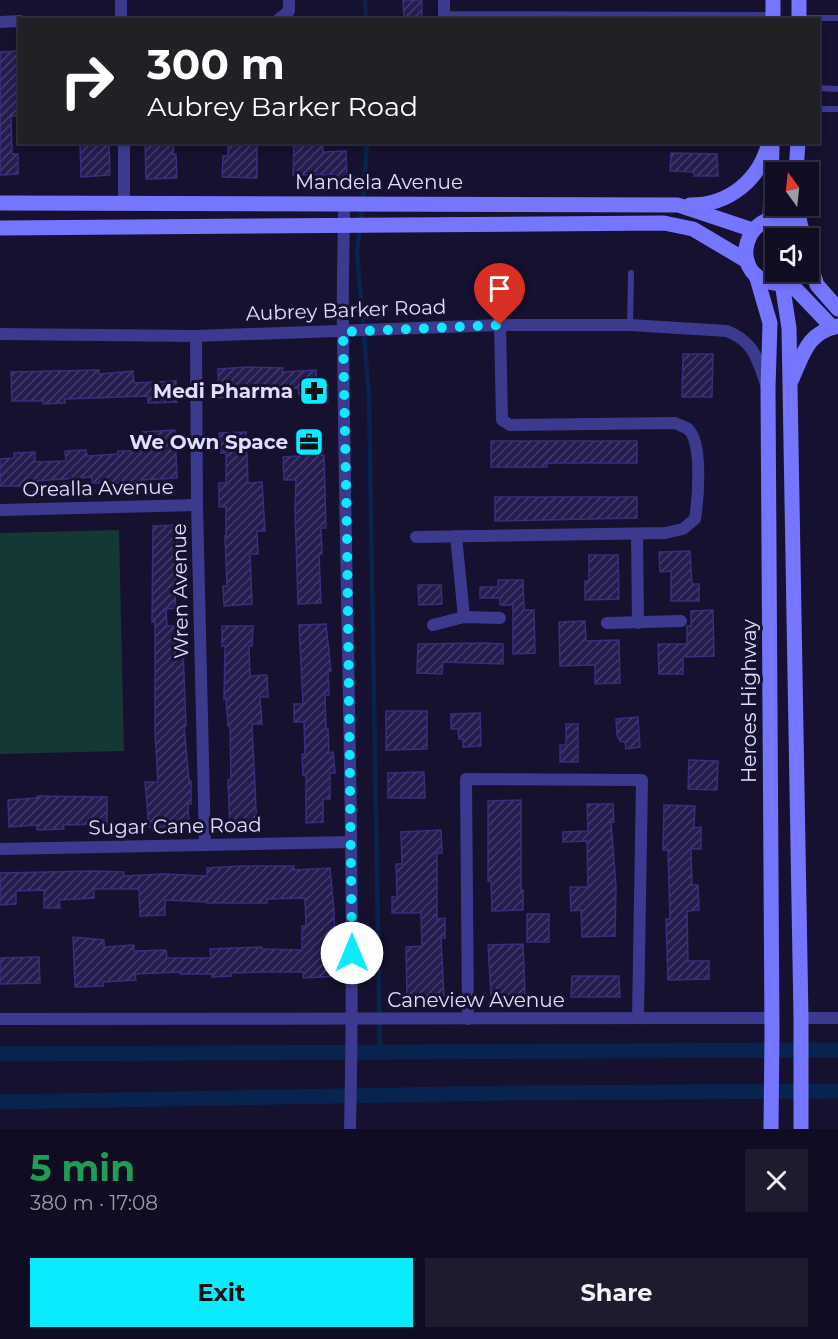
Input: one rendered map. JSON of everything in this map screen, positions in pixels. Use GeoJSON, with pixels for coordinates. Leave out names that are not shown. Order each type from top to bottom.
{"type":"FeatureCollection","features":[{"type":"Feature","properties":{"kind":"main road"},"geometry":{"type":"LineString","coordinates":[[773,0],[773,18]]}},
{"type":"Feature","properties":{"kind":"main road"},"geometry":{"type":"LineString","coordinates":[[799,0],[799,18]]}},
{"type":"Feature","properties":{"kind":"main road"},"geometry":{"type":"LineString","coordinates":[[678,205],[699,205],[722,200],[740,190],[762,162],[769,144]]}},
{"type":"Feature","properties":{"kind":"main road"},"geometry":{"type":"LineString","coordinates":[[770,144],[770,219]]}},
{"type":"Feature","properties":{"kind":"main road"},"geometry":{"type":"LineString","coordinates":[[797,162],[798,144]]}},
{"type":"Feature","properties":{"kind":"main road","name":"Mandela Avenue"},"geometry":{"type":"LineString","coordinates":[[0,203],[678,205],[753,230]]}},
{"type":"Feature","properties":{"kind":"main road"},"geometry":{"type":"LineString","coordinates":[[747,261],[745,250],[747,240],[761,223],[781,218],[792,221],[799,228]]}},
{"type":"Feature","properties":{"kind":"main road"},"geometry":{"type":"LineString","coordinates":[[0,228],[664,224],[693,229],[747,261]]}},
{"type":"Feature","properties":{"kind":"main road","name":"Heroes Highway"},"geometry":{"type":"LineString","coordinates":[[747,261],[756,275],[770,323],[768,388],[771,1125]]}},
{"type":"Feature","properties":{"kind":"main road"},"geometry":{"type":"LineString","coordinates":[[756,275],[772,283],[785,283],[835,326],[815,335],[807,344],[790,382]]}},
{"type":"Feature","properties":{"kind":"main road"},"geometry":{"type":"LineString","coordinates":[[816,282],[838,309]]}},
{"type":"Feature","properties":{"kind":"main road"},"geometry":{"type":"LineString","coordinates":[[785,283],[789,328],[801,1125]]}},
{"type":"Feature","properties":{"kind":"street"},"geometry":{"type":"LineString","coordinates":[[121,0],[122,18]]}},
{"type":"Feature","properties":{"kind":"street"},"geometry":{"type":"LineString","coordinates":[[280,18],[289,11],[289,0]]}},
{"type":"Feature","properties":{"kind":"street"},"geometry":{"type":"LineString","coordinates":[[444,0],[444,18]]}},
{"type":"Feature","properties":{"kind":"street"},"geometry":{"type":"LineString","coordinates":[[0,22],[18,21]]}},
{"type":"Feature","properties":{"kind":"street"},"geometry":{"type":"LineString","coordinates":[[124,144],[124,204]]}},
{"type":"Feature","properties":{"kind":"street"},"geometry":{"type":"LineString","coordinates":[[344,203],[343,332],[351,842],[350,1128]]}},
{"type":"Feature","properties":{"kind":"street"},"geometry":{"type":"LineString","coordinates":[[417,537],[665,533],[683,529],[695,519],[697,445],[689,430],[675,423],[510,425],[502,420],[500,325]]}},
{"type":"Feature","properties":{"kind":"street","name":"Aubrey Barker Road"},"geometry":{"type":"LineString","coordinates":[[0,334],[196,336],[500,325],[630,325],[727,331],[742,337],[757,359],[768,388]]}},
{"type":"Feature","properties":{"kind":"street","name":"Wren Avenue"},"geometry":{"type":"LineString","coordinates":[[196,336],[197,505],[205,845]]}},
{"type":"Feature","properties":{"kind":"street","name":"Orealla Avenue"},"geometry":{"type":"LineString","coordinates":[[0,510],[197,505]]}},
{"type":"Feature","properties":{"kind":"street"},"geometry":{"type":"LineString","coordinates":[[637,534],[638,623]]}},
{"type":"Feature","properties":{"kind":"street"},"geometry":{"type":"LineString","coordinates":[[456,536],[464,617]]}},
{"type":"Feature","properties":{"kind":"street"},"geometry":{"type":"LineString","coordinates":[[433,625],[464,617],[500,618]]}},
{"type":"Feature","properties":{"kind":"street"},"geometry":{"type":"LineString","coordinates":[[607,623],[681,621]]}},
{"type":"Feature","properties":{"kind":"street"},"geometry":{"type":"LineString","coordinates":[[468,1019],[466,779],[642,780],[638,1018]]}},
{"type":"Feature","properties":{"kind":"street","name":"Sugar Cane Road"},"geometry":{"type":"LineString","coordinates":[[0,849],[351,842]]}},
{"type":"Feature","properties":{"kind":"street","name":"Caneview Avenue"},"geometry":{"type":"LineString","coordinates":[[0,1019],[352,1022],[638,1018],[772,1025]]}},
{"type":"Feature","properties":{"kind":"street"},"geometry":{"type":"LineString","coordinates":[[801,1018],[838,1018]]}},
{"type":"Feature","properties":{"kind":"lane"},"geometry":{"type":"LineString","coordinates":[[820,18],[838,18]]}},
{"type":"Feature","properties":{"kind":"lane"},"geometry":{"type":"LineString","coordinates":[[820,88],[838,88]]}},
{"type":"Feature","properties":{"kind":"lane"},"geometry":{"type":"LineString","coordinates":[[820,109],[838,109]]}},
{"type":"Feature","properties":{"kind":"lane"},"geometry":{"type":"LineString","coordinates":[[630,325],[631,273]]}},
{"type":"Feature","properties":{"kind":"green space"},"geometry":{"type":"Polygon","coordinates":[[[119,530],[124,751],[0,754],[0,533],[119,530]]]}},
{"type":"Feature","properties":{"kind":"building"},"geometry":{"type":"Polygon","coordinates":[[[403,0],[422,0],[422,18],[404,18],[403,0]]]}},
{"type":"Feature","properties":{"kind":"building"},"geometry":{"type":"Polygon","coordinates":[[[18,51],[18,116],[11,116],[12,154],[18,154],[18,174],[0,175],[0,52],[18,51]]]}},
{"type":"Feature","properties":{"kind":"building"},"geometry":{"type":"Polygon","coordinates":[[[80,144],[109,144],[110,175],[81,177],[80,144]]]}},
{"type":"Feature","properties":{"kind":"building"},"geometry":{"type":"Polygon","coordinates":[[[145,144],[174,144],[173,155],[176,154],[177,178],[146,179],[145,144]]]}},
{"type":"Feature","properties":{"kind":"building"},"geometry":{"type":"Polygon","coordinates":[[[228,144],[257,144],[257,178],[222,177],[223,156],[228,156],[228,144]]]}},
{"type":"Feature","properties":{"kind":"building"},"geometry":{"type":"Polygon","coordinates":[[[294,144],[323,144],[323,152],[346,151],[347,178],[333,178],[333,175],[293,175],[294,144]]]}},
{"type":"Feature","properties":{"kind":"building"},"geometry":{"type":"Polygon","coordinates":[[[671,153],[717,154],[718,176],[694,176],[694,172],[670,171],[671,153]]]}},
{"type":"Feature","properties":{"kind":"building"},"geometry":{"type":"Polygon","coordinates":[[[683,354],[713,354],[712,397],[682,397],[683,354]]]}},
{"type":"Feature","properties":{"kind":"building"},"geometry":{"type":"Polygon","coordinates":[[[283,368],[282,372],[316,370],[317,394],[299,395],[298,388],[249,389],[249,396],[219,398],[218,369],[283,368]]]}},
{"type":"Feature","properties":{"kind":"building"},"geometry":{"type":"Polygon","coordinates":[[[99,370],[99,374],[133,371],[134,383],[176,381],[177,402],[148,403],[148,396],[65,399],[65,403],[43,404],[43,401],[12,401],[11,372],[99,370]]]}},
{"type":"Feature","properties":{"kind":"building"},"geometry":{"type":"Polygon","coordinates":[[[175,430],[177,478],[142,480],[142,483],[92,483],[92,477],[35,481],[35,486],[0,486],[0,459],[14,458],[14,453],[35,452],[35,462],[66,461],[65,451],[86,450],[87,456],[118,454],[118,451],[144,451],[143,432],[175,430]]]}},
{"type":"Feature","properties":{"kind":"building"},"geometry":{"type":"Polygon","coordinates":[[[246,432],[248,483],[262,482],[265,531],[257,531],[258,554],[250,554],[252,604],[224,606],[223,586],[227,586],[226,507],[219,507],[219,483],[226,483],[226,453],[221,453],[219,433],[246,432]]]}},
{"type":"Feature","properties":{"kind":"building"},"geometry":{"type":"Polygon","coordinates":[[[298,433],[321,433],[321,455],[324,455],[326,528],[321,528],[322,554],[319,554],[321,603],[298,604],[296,480],[284,480],[283,457],[299,456],[298,433]]]}},
{"type":"Feature","properties":{"kind":"building"},"geometry":{"type":"Polygon","coordinates":[[[491,441],[637,441],[637,463],[547,463],[547,467],[491,467],[491,441]]]}},
{"type":"Feature","properties":{"kind":"building"},"geometry":{"type":"Polygon","coordinates":[[[495,497],[637,497],[637,518],[495,521],[495,497]]]}},
{"type":"Feature","properties":{"kind":"building"},"geometry":{"type":"Polygon","coordinates":[[[181,525],[182,544],[177,545],[175,608],[166,609],[167,626],[185,629],[185,649],[183,649],[186,726],[184,726],[189,781],[191,781],[191,804],[188,804],[189,827],[149,827],[145,782],[158,782],[155,732],[155,622],[152,622],[153,526],[181,525]]]}},
{"type":"Feature","properties":{"kind":"building"},"geometry":{"type":"Polygon","coordinates":[[[690,551],[692,584],[699,584],[699,601],[671,601],[671,571],[660,572],[659,552],[690,551]]]}},
{"type":"Feature","properties":{"kind":"building"},"geometry":{"type":"Polygon","coordinates":[[[589,555],[618,555],[619,599],[585,600],[585,581],[589,581],[589,555]]]}},
{"type":"Feature","properties":{"kind":"building"},"geometry":{"type":"Polygon","coordinates":[[[498,580],[523,580],[524,610],[534,610],[535,653],[513,654],[513,605],[500,605],[500,598],[480,598],[480,587],[498,587],[498,580]]]}},
{"type":"Feature","properties":{"kind":"building"},"geometry":{"type":"Polygon","coordinates":[[[418,585],[441,585],[442,604],[419,605],[418,585]]]}},
{"type":"Feature","properties":{"kind":"building"},"geometry":{"type":"Polygon","coordinates":[[[713,610],[714,656],[683,657],[683,674],[659,674],[658,644],[687,644],[687,626],[691,626],[691,611],[713,610]]]}},
{"type":"Feature","properties":{"kind":"building"},"geometry":{"type":"Polygon","coordinates":[[[585,621],[586,641],[619,640],[620,683],[595,684],[595,665],[560,666],[559,622],[585,621]]]}},
{"type":"Feature","properties":{"kind":"building"},"geometry":{"type":"Polygon","coordinates":[[[326,624],[331,671],[328,671],[329,695],[325,695],[326,729],[328,729],[329,753],[333,752],[335,773],[330,773],[330,799],[323,799],[323,822],[306,823],[306,775],[303,775],[302,754],[305,754],[304,722],[294,722],[294,704],[303,704],[299,625],[326,624]]]}},
{"type":"Feature","properties":{"kind":"building"},"geometry":{"type":"Polygon","coordinates":[[[222,626],[253,626],[252,646],[249,646],[250,676],[267,675],[268,697],[260,697],[262,724],[252,724],[257,829],[230,829],[228,780],[231,779],[230,726],[228,726],[226,699],[224,699],[225,646],[222,646],[222,626]]]}},
{"type":"Feature","properties":{"kind":"building"},"geometry":{"type":"Polygon","coordinates":[[[418,644],[503,644],[503,664],[443,662],[442,674],[417,673],[418,644]]]}},
{"type":"Feature","properties":{"kind":"building"},"geometry":{"type":"Polygon","coordinates":[[[386,711],[427,711],[427,749],[386,750],[386,711]]]}},
{"type":"Feature","properties":{"kind":"building"},"geometry":{"type":"Polygon","coordinates":[[[480,713],[481,746],[463,747],[463,739],[459,739],[458,729],[451,729],[451,714],[480,713]]]}},
{"type":"Feature","properties":{"kind":"building"},"geometry":{"type":"Polygon","coordinates":[[[638,717],[640,747],[626,749],[625,742],[620,741],[617,735],[616,719],[638,717]]]}},
{"type":"Feature","properties":{"kind":"building"},"geometry":{"type":"Polygon","coordinates":[[[566,724],[578,724],[578,762],[560,762],[560,745],[566,745],[566,724]]]}},
{"type":"Feature","properties":{"kind":"building"},"geometry":{"type":"Polygon","coordinates":[[[689,760],[718,761],[717,790],[688,789],[689,760]]]}},
{"type":"Feature","properties":{"kind":"building"},"geometry":{"type":"Polygon","coordinates":[[[424,772],[425,798],[388,798],[388,773],[424,772]]]}},
{"type":"Feature","properties":{"kind":"building"},"geometry":{"type":"Polygon","coordinates":[[[37,796],[107,797],[107,824],[63,825],[64,829],[37,830],[37,825],[9,827],[8,800],[37,798],[37,796]]]}},
{"type":"Feature","properties":{"kind":"building"},"geometry":{"type":"Polygon","coordinates":[[[521,800],[523,910],[492,911],[491,881],[488,881],[488,801],[521,800]]]}},
{"type":"Feature","properties":{"kind":"building"},"geometry":{"type":"Polygon","coordinates":[[[587,804],[613,804],[614,822],[611,822],[616,886],[615,936],[582,937],[581,910],[571,911],[570,887],[588,887],[587,841],[563,842],[563,832],[588,831],[587,804]]]}},
{"type":"Feature","properties":{"kind":"building"},"geometry":{"type":"Polygon","coordinates":[[[664,805],[695,806],[694,828],[701,827],[701,849],[691,849],[692,885],[698,885],[699,910],[687,911],[688,961],[709,961],[709,979],[668,980],[666,919],[670,919],[668,850],[663,850],[664,805]]]}},
{"type":"Feature","properties":{"kind":"building"},"geometry":{"type":"Polygon","coordinates":[[[441,830],[442,853],[437,853],[437,919],[445,918],[445,938],[441,938],[444,998],[407,998],[406,947],[422,946],[421,913],[392,913],[392,897],[397,897],[396,864],[402,864],[401,832],[441,830]]]}},
{"type":"Feature","properties":{"kind":"building"},"geometry":{"type":"Polygon","coordinates":[[[294,866],[294,870],[330,868],[335,937],[331,937],[332,959],[338,959],[339,976],[303,978],[303,972],[264,972],[231,973],[231,976],[212,977],[212,974],[180,974],[180,972],[135,974],[136,980],[103,982],[103,986],[75,987],[73,937],[104,940],[104,947],[134,945],[134,951],[166,950],[167,958],[211,958],[210,949],[262,947],[262,949],[302,950],[302,926],[306,926],[305,898],[267,899],[267,903],[165,900],[165,915],[140,916],[139,889],[94,889],[94,898],[59,900],[60,908],[44,908],[44,890],[16,891],[16,904],[0,905],[0,873],[94,871],[124,872],[124,876],[164,874],[207,876],[207,868],[294,866]]]}},
{"type":"Feature","properties":{"kind":"building"},"geometry":{"type":"Polygon","coordinates":[[[527,914],[549,914],[549,942],[527,942],[527,914]]]}},
{"type":"Feature","properties":{"kind":"building"},"geometry":{"type":"Polygon","coordinates":[[[523,944],[525,994],[491,995],[488,945],[523,944]]]}},
{"type":"Feature","properties":{"kind":"building"},"geometry":{"type":"Polygon","coordinates":[[[39,957],[40,983],[0,984],[0,958],[39,957]]]}},
{"type":"Feature","properties":{"kind":"building"},"geometry":{"type":"Polygon","coordinates":[[[572,976],[619,976],[620,997],[571,997],[572,976]]]}},
{"type":"Feature","properties":{"kind":"waterway"},"geometry":{"type":"LineString","coordinates":[[365,0],[366,18]]}},
{"type":"Feature","properties":{"kind":"waterway"},"geometry":{"type":"LineString","coordinates":[[363,200],[367,144]]}},
{"type":"Feature","properties":{"kind":"waterway"},"geometry":{"type":"LineString","coordinates":[[362,208],[357,253],[369,395],[380,1054]]}},
{"type":"Feature","properties":{"kind":"waterway"},"geometry":{"type":"LineString","coordinates":[[0,1054],[838,1050]]}},
{"type":"Feature","properties":{"kind":"waterway"},"geometry":{"type":"LineString","coordinates":[[0,1102],[507,1093],[838,1091]]}},
{"type":"Feature","properties":{"kind":"place","name":"Medi Pharma"},"geometry":{"type":"Point","coordinates":[314,391]}},
{"type":"Feature","properties":{"kind":"place","name":"We Own Space"},"geometry":{"type":"Point","coordinates":[309,442]}},
{"type":"Feature","properties":{"kind":"route"},"geometry":{"type":"LineString","coordinates":[[352,953],[343,332],[500,325]]}}]}
